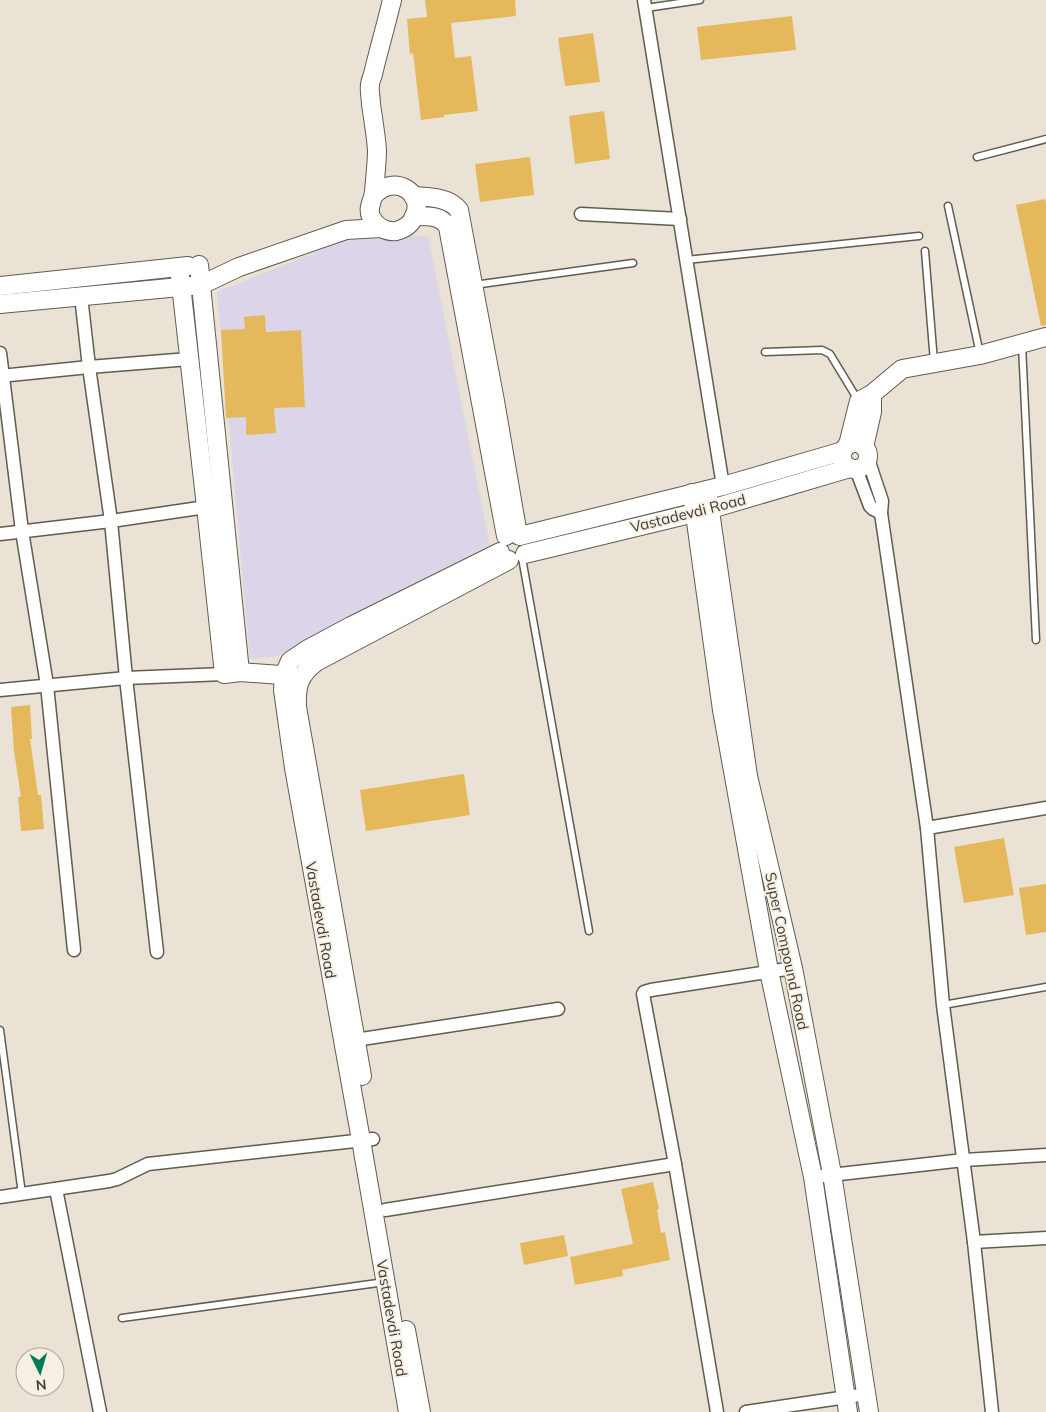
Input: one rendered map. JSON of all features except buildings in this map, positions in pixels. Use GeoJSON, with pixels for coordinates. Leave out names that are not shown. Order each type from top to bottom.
{"type":"FeatureCollection","features":[{"type":"Feature","properties":{"kind":"street"},"geometry":{"type":"LineString","coordinates":[[380,228],[371,216],[377,150],[369,87],[392,0]]}},
{"type":"Feature","properties":{"kind":"street"},"geometry":{"type":"LineString","coordinates":[[645,4],[686,260],[707,490]]}},
{"type":"Feature","properties":{"kind":"street"},"geometry":{"type":"LineString","coordinates":[[377,150],[398,185]]}},
{"type":"Feature","properties":{"kind":"street"},"geometry":{"type":"LineString","coordinates":[[0,304],[202,285],[239,267],[346,230],[380,228],[395,231],[402,229],[409,225],[414,216],[416,204],[413,196],[408,190],[398,185],[379,189],[371,202],[346,230]]}},
{"type":"Feature","properties":{"kind":"street"},"geometry":{"type":"LineString","coordinates":[[413,196],[448,201],[459,210],[496,401],[514,547]]}},
{"type":"Feature","properties":{"kind":"street"},"geometry":{"type":"LineString","coordinates":[[581,214],[680,219]]}},
{"type":"Feature","properties":{"kind":"street"},"geometry":{"type":"LineString","coordinates":[[414,216],[430,216],[444,221],[448,227],[514,547]]}},
{"type":"Feature","properties":{"kind":"street"},"geometry":{"type":"LineString","coordinates":[[0,286],[199,265],[239,267]]}},
{"type":"Feature","properties":{"kind":"street"},"geometry":{"type":"LineString","coordinates":[[199,265],[232,673]]}},
{"type":"Feature","properties":{"kind":"street"},"geometry":{"type":"LineString","coordinates":[[179,267],[206,507],[232,673]]}},
{"type":"Feature","properties":{"kind":"street"},"geometry":{"type":"LineString","coordinates":[[81,296],[111,520],[156,952]]}},
{"type":"Feature","properties":{"kind":"street"},"geometry":{"type":"LineString","coordinates":[[992,1412],[974,1242],[943,1005],[927,828],[881,513],[882,501],[855,456],[866,397],[902,369],[980,355],[1046,337]]}},
{"type":"Feature","properties":{"kind":"street"},"geometry":{"type":"LineString","coordinates":[[0,353],[1,376],[22,531],[47,685],[74,950]]}},
{"type":"Feature","properties":{"kind":"street"},"geometry":{"type":"LineString","coordinates":[[1,376],[89,366],[189,359]]}},
{"type":"Feature","properties":{"kind":"street","name":"Vastadevdi Road"},"geometry":{"type":"LineString","coordinates":[[514,547],[703,510],[855,456]]}},
{"type":"Feature","properties":{"kind":"street","name":"Vastadevdi Road"},"geometry":{"type":"LineString","coordinates":[[408,1412],[386,1282],[355,1040],[290,661],[351,626],[514,547],[707,490],[855,456]]}},
{"type":"Feature","properties":{"kind":"street","name":"Super Compound Road"},"geometry":{"type":"LineString","coordinates":[[707,490],[703,510],[722,710],[769,971],[813,1176],[847,1405]]}},
{"type":"Feature","properties":{"kind":"street"},"geometry":{"type":"LineString","coordinates":[[0,534],[206,507]]}},
{"type":"Feature","properties":{"kind":"street","name":"Super Compound Road"},"geometry":{"type":"LineString","coordinates":[[703,510],[748,776],[793,968],[832,1174],[869,1412]]}},
{"type":"Feature","properties":{"kind":"street"},"geometry":{"type":"LineString","coordinates":[[0,690],[126,678],[232,673],[293,676]]}},
{"type":"Feature","properties":{"kind":"street","name":"Vastadevdi Road"},"geometry":{"type":"LineString","coordinates":[[293,676],[283,698],[294,768],[367,1140],[385,1210],[421,1412]]}},
{"type":"Feature","properties":{"kind":"street"},"geometry":{"type":"LineString","coordinates":[[927,828],[1046,808]]}},
{"type":"Feature","properties":{"kind":"street"},"geometry":{"type":"LineString","coordinates":[[717,1412],[675,1164],[643,994],[651,990],[793,968]]}},
{"type":"Feature","properties":{"kind":"street"},"geometry":{"type":"LineString","coordinates":[[355,1040],[558,1009]]}},
{"type":"Feature","properties":{"kind":"street"},"geometry":{"type":"LineString","coordinates":[[0,1197],[109,1181],[148,1164],[367,1140]]}},
{"type":"Feature","properties":{"kind":"street"},"geometry":{"type":"LineString","coordinates":[[813,1176],[964,1160],[1046,1155]]}},
{"type":"Feature","properties":{"kind":"street"},"geometry":{"type":"LineString","coordinates":[[385,1210],[675,1164]]}},
{"type":"Feature","properties":{"kind":"street"},"geometry":{"type":"LineString","coordinates":[[56,1189],[100,1412]]}},
{"type":"Feature","properties":{"kind":"street"},"geometry":{"type":"LineString","coordinates":[[974,1242],[1046,1238]]}},
{"type":"Feature","properties":{"kind":"street"},"geometry":{"type":"LineString","coordinates":[[746,1412],[847,1405],[867,1394]]}},
{"type":"Feature","properties":{"kind":"lane"},"geometry":{"type":"LineString","coordinates":[[645,4],[700,0]]}},
{"type":"Feature","properties":{"kind":"lane"},"geometry":{"type":"LineString","coordinates":[[977,157],[1046,140]]}},
{"type":"Feature","properties":{"kind":"lane"},"geometry":{"type":"LineString","coordinates":[[948,206],[980,355]]}},
{"type":"Feature","properties":{"kind":"lane"},"geometry":{"type":"LineString","coordinates":[[686,260],[919,236]]}},
{"type":"Feature","properties":{"kind":"lane"},"geometry":{"type":"LineString","coordinates":[[925,251],[934,363]]}},
{"type":"Feature","properties":{"kind":"lane"},"geometry":{"type":"LineString","coordinates":[[474,285],[633,263]]}},
{"type":"Feature","properties":{"kind":"lane"},"geometry":{"type":"LineString","coordinates":[[1022,344],[1036,640]]}},
{"type":"Feature","properties":{"kind":"lane"},"geometry":{"type":"LineString","coordinates":[[765,352],[827,351],[866,397]]}},
{"type":"Feature","properties":{"kind":"lane"},"geometry":{"type":"LineString","coordinates":[[514,547],[589,931]]}},
{"type":"Feature","properties":{"kind":"lane"},"geometry":{"type":"LineString","coordinates":[[943,1005],[1046,987]]}},
{"type":"Feature","properties":{"kind":"lane"},"geometry":{"type":"LineString","coordinates":[[0,1030],[22,1194]]}},
{"type":"Feature","properties":{"kind":"lane"},"geometry":{"type":"LineString","coordinates":[[122,1318],[386,1282]]}},
{"type":"Feature","properties":{"kind":"shaded area"},"geometry":{"type":"Polygon","coordinates":[[[358,235],[428,236],[490,545],[278,656],[250,659],[217,292],[358,235]]]}}]}
